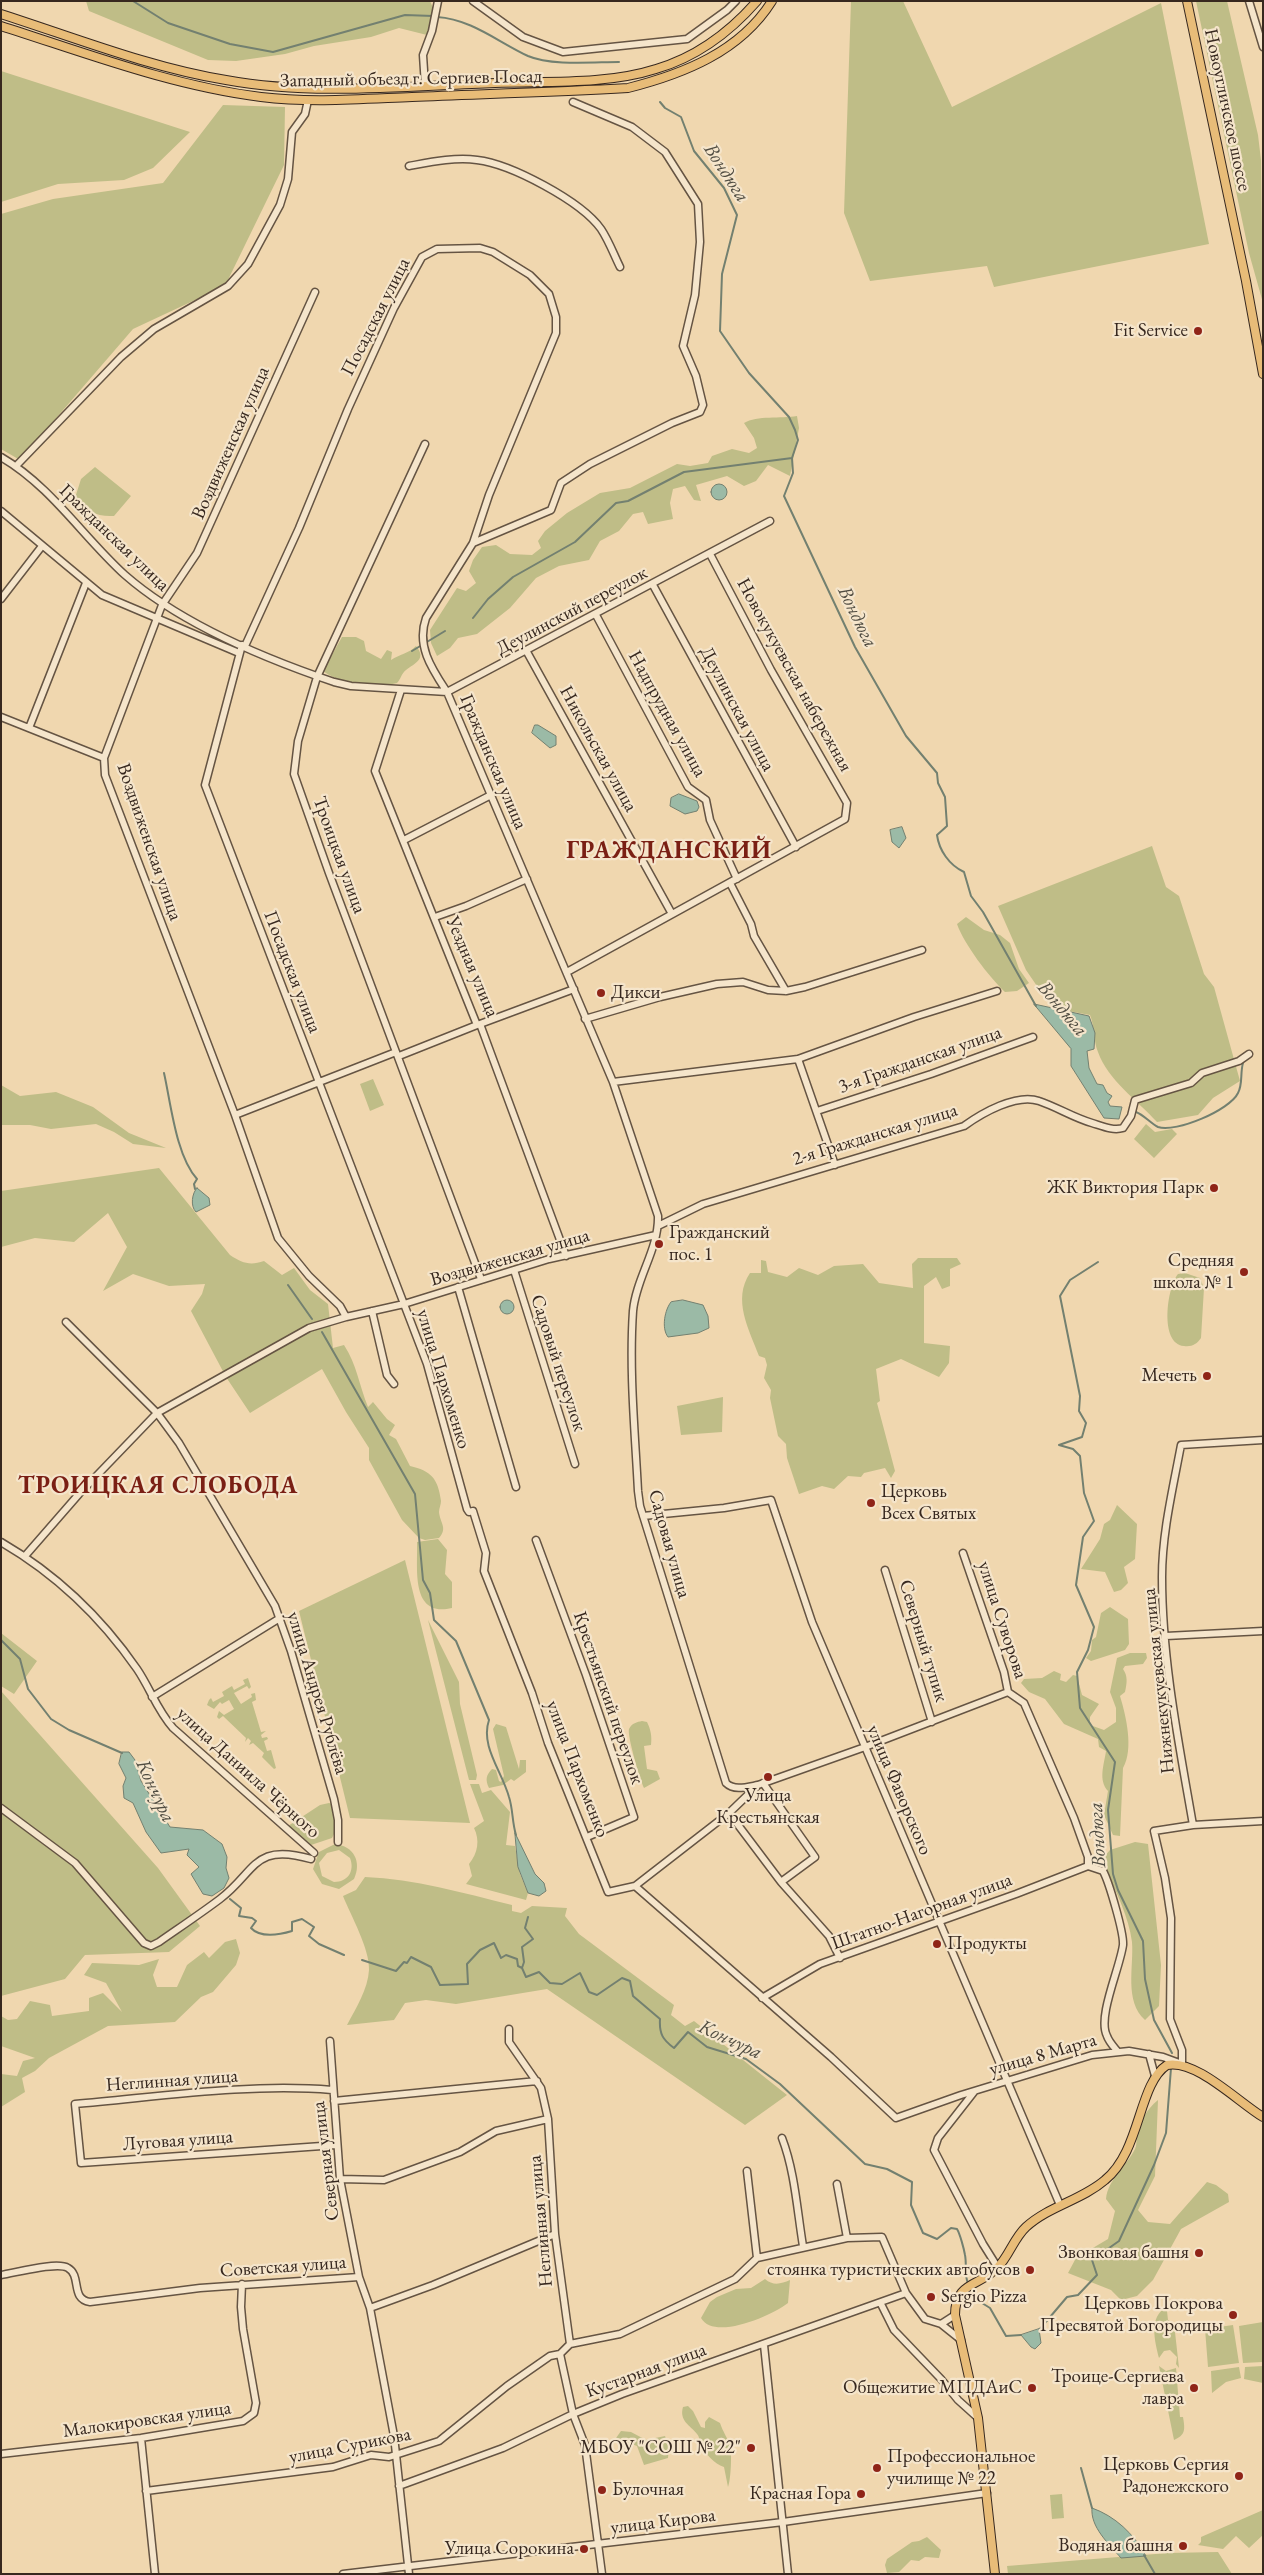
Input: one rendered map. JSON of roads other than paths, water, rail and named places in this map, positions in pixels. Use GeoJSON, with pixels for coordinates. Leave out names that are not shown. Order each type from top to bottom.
{"type":"FeatureCollection","features":[{"type":"Feature","properties":{"kind":"main road","name":"Западный объезд г. Сергиев Посад"},"geometry":{"type":"LineString","coordinates":[[1,14],[140,58],[224,80],[317,88],[425,86],[627,76],[656,69],[683,59],[714,42],[739,21],[756,1]]}},
{"type":"Feature","properties":{"kind":"main road","name":"Западный объезд г. Сергиев Посад"},"geometry":{"type":"LineString","coordinates":[[1,26],[136,69],[220,90],[262,97],[308,100],[628,88],[684,71],[718,54],[748,29],[772,1]]}},
{"type":"Feature","properties":{"kind":"main road","name":"Новоугличское шоссе"},"geometry":{"type":"LineString","coordinates":[[1187,1],[1246,281],[1263,374]]}},
{"type":"Feature","properties":{"kind":"main road","name":"улица 8 Марта"},"geometry":{"type":"LineString","coordinates":[[1182,2064],[1201,2073],[1263,2118]]}},
{"type":"Feature","properties":{"kind":"main road"},"geometry":{"type":"LineString","coordinates":[[995,2574],[978,2418],[955,2315],[955,2303],[965,2288],[998,2268],[1026,2227],[1060,2205],[1104,2181],[1124,2159],[1155,2076],[1167,2065],[1182,2064]]}},
{"type":"Feature","properties":{"kind":"street"},"geometry":{"type":"LineString","coordinates":[[425,86],[423,55],[432,32],[438,1]]}},
{"type":"Feature","properties":{"kind":"street"},"geometry":{"type":"LineString","coordinates":[[473,1],[523,37],[563,52],[687,39],[727,10],[736,1]]}},
{"type":"Feature","properties":{"kind":"street"},"geometry":{"type":"LineString","coordinates":[[1249,1],[1263,47]]}},
{"type":"Feature","properties":{"kind":"street"},"geometry":{"type":"LineString","coordinates":[[16,466],[121,357],[154,329],[228,286],[248,264],[280,205],[288,179],[292,132],[305,114],[308,100]]}},
{"type":"Feature","properties":{"kind":"street"},"geometry":{"type":"LineString","coordinates":[[473,543],[552,510],[561,483],[590,464],[702,409],[703,402],[696,376],[683,346],[695,295],[700,242],[698,204],[665,152],[632,127],[573,102]]}},
{"type":"Feature","properties":{"kind":"street"},"geometry":{"type":"LineString","coordinates":[[409,166],[443,160],[478,160],[549,187],[579,206],[601,229],[620,267]]}},
{"type":"Feature","properties":{"kind":"street","name":"Посадская улица"},"geometry":{"type":"LineString","coordinates":[[404,1304],[205,785],[239,653],[299,528],[348,409],[394,308],[422,257],[437,249],[480,248],[493,252],[524,271],[543,287],[549,294],[556,317],[556,333],[489,495],[473,543],[426,618],[422,630],[423,644],[428,660],[447,692]]}},
{"type":"Feature","properties":{"kind":"street","name":"Воздвиженская улица"},"geometry":{"type":"LineString","coordinates":[[315,292],[197,553],[162,605],[104,758],[105,775],[235,1115],[278,1238],[309,1276],[340,1306],[346,1317],[404,1304],[481,1279],[566,1256],[656,1235]]}},
{"type":"Feature","properties":{"kind":"street","name":"Троицкая улица"},"geometry":{"type":"LineString","coordinates":[[425,444],[317,676],[298,740],[294,774],[481,1279]]}},
{"type":"Feature","properties":{"kind":"street","name":"Гражданская улица"},"geometry":{"type":"LineString","coordinates":[[1,458],[16,466],[63,509],[124,574],[162,605],[213,633],[317,676],[351,686],[447,692],[612,1082],[658,1216]]}},
{"type":"Feature","properties":{"kind":"street"},"geometry":{"type":"LineString","coordinates":[[1,511],[102,595],[239,653]]}},
{"type":"Feature","properties":{"kind":"street","name":"Деулинский переулок"},"geometry":{"type":"LineString","coordinates":[[447,692],[527,652],[770,521]]}},
{"type":"Feature","properties":{"kind":"street"},"geometry":{"type":"LineString","coordinates":[[1,599],[42,546]]}},
{"type":"Feature","properties":{"kind":"street","name":"Новокукуевская набережная"},"geometry":{"type":"LineString","coordinates":[[710,554],[771,670],[848,803],[848,812],[845,820],[796,847]]}},
{"type":"Feature","properties":{"kind":"street"},"geometry":{"type":"LineString","coordinates":[[29,728],[86,582]]}},
{"type":"Feature","properties":{"kind":"street","name":"Деулинская улица"},"geometry":{"type":"LineString","coordinates":[[653,585],[796,847]]}},
{"type":"Feature","properties":{"kind":"street","name":"Надпрудная улица"},"geometry":{"type":"LineString","coordinates":[[596,615],[688,787],[706,800],[710,820],[738,879]]}},
{"type":"Feature","properties":{"kind":"street","name":"Никольская улица"},"geometry":{"type":"LineString","coordinates":[[527,652],[672,914]]}},
{"type":"Feature","properties":{"kind":"street","name":"Уездная улица"},"geometry":{"type":"LineString","coordinates":[[402,690],[375,771],[478,1025],[566,1256]]}},
{"type":"Feature","properties":{"kind":"street"},"geometry":{"type":"LineString","coordinates":[[1,717],[104,758]]}},
{"type":"Feature","properties":{"kind":"street"},"geometry":{"type":"LineString","coordinates":[[404,840],[491,795]]}},
{"type":"Feature","properties":{"kind":"street"},"geometry":{"type":"LineString","coordinates":[[567,972],[616,947],[672,914],[796,847]]}},
{"type":"Feature","properties":{"kind":"street"},"geometry":{"type":"LineString","coordinates":[[435,917],[466,906],[526,879]]}},
{"type":"Feature","properties":{"kind":"street"},"geometry":{"type":"LineString","coordinates":[[730,883],[751,924],[754,936],[786,991]]}},
{"type":"Feature","properties":{"kind":"street"},"geometry":{"type":"LineString","coordinates":[[585,1019],[660,997],[717,984],[743,982],[768,990],[786,991],[805,988],[922,950]]}},
{"type":"Feature","properties":{"kind":"street"},"geometry":{"type":"LineString","coordinates":[[235,1115],[318,1082],[574,989]]}},
{"type":"Feature","properties":{"kind":"street"},"geometry":{"type":"LineString","coordinates":[[612,1082],[798,1058],[914,1017],[997,991]]}},
{"type":"Feature","properties":{"kind":"street","name":"3-я Гражданская улица"},"geometry":{"type":"LineString","coordinates":[[817,1111],[931,1074],[1033,1037]]}},
{"type":"Feature","properties":{"kind":"street","name":"2-я Гражданская улица"},"geometry":{"type":"LineString","coordinates":[[658,1226],[703,1204],[964,1126],[987,1110],[1028,1099],[1039,1100],[1080,1120],[1116,1130],[1122,1128],[1131,1116],[1135,1100],[1191,1082],[1202,1073],[1239,1061],[1249,1054]]}},
{"type":"Feature","properties":{"kind":"street"},"geometry":{"type":"LineString","coordinates":[[798,1058],[835,1165]]}},
{"type":"Feature","properties":{"kind":"street","name":"Садовая улица"},"geometry":{"type":"LineString","coordinates":[[658,1216],[656,1235],[641,1278],[633,1310],[633,1394],[638,1491],[643,1516],[726,1783],[730,1787],[744,1788],[760,1784]]}},
{"type":"Feature","properties":{"kind":"street","name":"Садовый переулок"},"geometry":{"type":"LineString","coordinates":[[514,1270],[575,1464]]}},
{"type":"Feature","properties":{"kind":"street"},"geometry":{"type":"LineString","coordinates":[[458,1287],[516,1487]]}},
{"type":"Feature","properties":{"kind":"street","name":"улица Пархоменко"},"geometry":{"type":"LineString","coordinates":[[404,1304],[427,1364],[467,1509],[469,1512],[473,1511],[486,1553],[484,1571],[532,1693],[548,1743],[608,1892],[635,1886]]}},
{"type":"Feature","properties":{"kind":"street"},"geometry":{"type":"LineString","coordinates":[[372,1312],[387,1375],[394,1384]]}},
{"type":"Feature","properties":{"kind":"street"},"geometry":{"type":"LineString","coordinates":[[25,1556],[79,1494],[157,1413],[310,1328],[346,1317]]}},
{"type":"Feature","properties":{"kind":"street","name":"улица Андрея Рублёва"},"geometry":{"type":"LineString","coordinates":[[66,1322],[157,1413],[179,1442],[266,1591],[280,1618],[334,1799],[338,1820],[338,1842]]}},
{"type":"Feature","properties":{"kind":"street","name":"Нижнекукуевская улица"},"geometry":{"type":"LineString","coordinates":[[1193,1826],[1175,1720],[1166,1636],[1162,1575],[1171,1497],[1181,1445],[1263,1440]]}},
{"type":"Feature","properties":{"kind":"street","name":"улица Фаворского"},"geometry":{"type":"LineString","coordinates":[[643,1516],[724,1508],[771,1500],[812,1622],[865,1747],[873,1761],[938,1921],[1060,2205]]}},
{"type":"Feature","properties":{"kind":"street","name":"Крестьянский переулок"},"geometry":{"type":"LineString","coordinates":[[536,1540],[586,1675],[634,1817],[587,1837]]}},
{"type":"Feature","properties":{"kind":"street","name":"улица Даниила Чёрного"},"geometry":{"type":"LineString","coordinates":[[1,1542],[25,1556],[71,1593],[106,1628],[143,1678],[165,1719],[188,1743],[312,1856],[267,1856],[253,1864],[220,1900],[160,1942],[151,1946],[144,1943],[75,1863],[1,1808]]}},
{"type":"Feature","properties":{"kind":"street","name":"улица Суворова"},"geometry":{"type":"LineString","coordinates":[[963,1553],[1004,1672],[1008,1692],[1024,1703],[1088,1857],[1088,1866]]}},
{"type":"Feature","properties":{"kind":"street","name":"Северный тупик"},"geometry":{"type":"LineString","coordinates":[[885,1570],[932,1722]]}},
{"type":"Feature","properties":{"kind":"street"},"geometry":{"type":"LineString","coordinates":[[152,1697],[280,1618]]}},
{"type":"Feature","properties":{"kind":"street"},"geometry":{"type":"LineString","coordinates":[[1166,1636],[1263,1631]]}},
{"type":"Feature","properties":{"kind":"street"},"geometry":{"type":"LineString","coordinates":[[762,1998],[635,1886],[729,1813],[760,1784],[865,1747],[1008,1692]]}},
{"type":"Feature","properties":{"kind":"street"},"geometry":{"type":"LineString","coordinates":[[760,1784],[815,1857],[781,1882]]}},
{"type":"Feature","properties":{"kind":"street"},"geometry":{"type":"LineString","coordinates":[[729,1813],[781,1882],[829,1936],[840,1958]]}},
{"type":"Feature","properties":{"kind":"street"},"geometry":{"type":"LineString","coordinates":[[1182,2064],[1182,2050],[1170,2019],[1170,1918],[1165,1878],[1154,1831],[1263,1821]]}},
{"type":"Feature","properties":{"kind":"street"},"geometry":{"type":"LineString","coordinates":[[1088,1866],[1103,1871],[1110,1883],[1115,1911],[1122,1932],[1123,1945],[1106,2005],[1105,2035],[1118,2052]]}},
{"type":"Feature","properties":{"kind":"street","name":"Штатно-Нагорная улица"},"geometry":{"type":"LineString","coordinates":[[762,1998],[801,1974],[840,1958],[1088,1866]]}},
{"type":"Feature","properties":{"kind":"street","name":"улица 8 Марта"},"geometry":{"type":"LineString","coordinates":[[762,1998],[831,2057],[896,2118],[1092,2054],[1118,2052],[1149,2054],[1182,2064]]}},
{"type":"Feature","properties":{"kind":"street","name":"Неглинная улица"},"geometry":{"type":"LineString","coordinates":[[508,2030],[509,2042],[541,2088],[548,2119],[555,2234],[570,2344]]}},
{"type":"Feature","properties":{"kind":"street","name":"Северная улица"},"geometry":{"type":"LineString","coordinates":[[330,2041],[332,2090],[340,2179],[359,2277]]}},
{"type":"Feature","properties":{"kind":"street"},"geometry":{"type":"LineString","coordinates":[[1149,2054],[1155,2076]]}},
{"type":"Feature","properties":{"kind":"street"},"geometry":{"type":"LineString","coordinates":[[334,2101],[537,2081]]}},
{"type":"Feature","properties":{"kind":"street","name":"Неглинная улица"},"geometry":{"type":"LineString","coordinates":[[74,2104],[232,2091],[306,2088],[332,2090]]}},
{"type":"Feature","properties":{"kind":"street"},"geometry":{"type":"LineString","coordinates":[[974,2092],[938,2138],[934,2150],[983,2244],[998,2268]]}},
{"type":"Feature","properties":{"kind":"street","name":"Луговая улица"},"geometry":{"type":"LineString","coordinates":[[74,2104],[81,2163],[336,2145]]}},
{"type":"Feature","properties":{"kind":"street"},"geometry":{"type":"LineString","coordinates":[[340,2179],[384,2180],[460,2152],[496,2131],[548,2119]]}},
{"type":"Feature","properties":{"kind":"street"},"geometry":{"type":"LineString","coordinates":[[782,2138],[792,2162],[792,2183],[803,2246]]}},
{"type":"Feature","properties":{"kind":"street"},"geometry":{"type":"LineString","coordinates":[[747,2171],[757,2258]]}},
{"type":"Feature","properties":{"kind":"street"},"geometry":{"type":"LineString","coordinates":[[837,2184],[847,2238]]}},
{"type":"Feature","properties":{"kind":"street"},"geometry":{"type":"LineString","coordinates":[[409,2574],[394,2436],[370,2308],[433,2285],[555,2234]]}},
{"type":"Feature","properties":{"kind":"street"},"geometry":{"type":"LineString","coordinates":[[602,2574],[586,2445],[573,2414],[560,2354],[570,2344],[620,2334],[734,2279],[757,2258],[803,2246],[847,2238],[882,2237],[906,2293],[925,2319],[941,2324],[961,2340]]}},
{"type":"Feature","properties":{"kind":"street","name":"Советская улица"},"geometry":{"type":"LineString","coordinates":[[1,2276],[52,2266],[65,2266],[74,2274],[76,2290],[81,2299],[90,2302],[242,2284],[359,2277],[370,2308]]}},
{"type":"Feature","properties":{"kind":"street","name":"Малокировская улица"},"geometry":{"type":"LineString","coordinates":[[1,2454],[141,2438],[243,2421],[254,2413],[256,2403],[241,2307],[242,2284]]}},
{"type":"Feature","properties":{"kind":"street","name":"Кустарная улица"},"geometry":{"type":"LineString","coordinates":[[399,2486],[503,2448],[573,2414],[622,2394],[881,2304],[906,2293]]}},
{"type":"Feature","properties":{"kind":"street"},"geometry":{"type":"LineString","coordinates":[[881,2304],[894,2330],[941,2379],[958,2400],[978,2418]]}},
{"type":"Feature","properties":{"kind":"street"},"geometry":{"type":"LineString","coordinates":[[941,2324],[955,2315]]}},
{"type":"Feature","properties":{"kind":"street"},"geometry":{"type":"LineString","coordinates":[[764,2345],[788,2574]]}},
{"type":"Feature","properties":{"kind":"street","name":"улица Сурикова"},"geometry":{"type":"LineString","coordinates":[[146,2491],[333,2467],[371,2455],[395,2456],[439,2442],[507,2386],[550,2356],[560,2354]]}},
{"type":"Feature","properties":{"kind":"street"},"geometry":{"type":"LineString","coordinates":[[141,2438],[155,2574]]}},
{"type":"Feature","properties":{"kind":"street","name":"улица Кирова"},"geometry":{"type":"LineString","coordinates":[[342,2574],[783,2522],[987,2494]]}},
{"type":"Feature","properties":{"kind":"waterway","name":"Вондюга"},"geometry":{"type":"LineString","coordinates":[[133,1],[168,23],[230,44],[273,52],[405,15],[433,16]]}},
{"type":"Feature","properties":{"kind":"waterway","name":"Вондюга"},"geometry":{"type":"LineString","coordinates":[[437,17],[461,22],[473,27],[537,59],[573,63],[619,62]]}},
{"type":"Feature","properties":{"kind":"waterway","name":"Вондюга"},"geometry":{"type":"LineString","coordinates":[[660,102],[665,108],[681,117],[694,151],[724,188],[737,215],[722,274],[720,331],[749,373],[789,417],[795,430],[798,440],[792,458],[793,473],[784,496],[855,647],[906,736],[937,773],[938,783],[945,797],[947,826],[937,835],[942,851],[949,861],[964,872],[971,896],[983,912],[1036,1006]]}},
{"type":"Feature","properties":{"kind":"waterway"},"geometry":{"type":"LineString","coordinates":[[473,618],[488,599],[513,577],[575,542],[616,503],[628,501],[684,472],[792,458]]}},
{"type":"Feature","properties":{"kind":"waterway"},"geometry":{"type":"LineString","coordinates":[[412,651],[445,631]]}},
{"type":"Feature","properties":{"kind":"waterway"},"geometry":{"type":"LineString","coordinates":[[1136,1112],[1158,1127],[1166,1128],[1177,1127],[1202,1119],[1233,1100],[1240,1086],[1243,1063]]}},
{"type":"Feature","properties":{"kind":"waterway"},"geometry":{"type":"LineString","coordinates":[[164,1073],[179,1144],[190,1169],[197,1179],[194,1184],[195,1189]]}},
{"type":"Feature","properties":{"kind":"waterway","name":"Вондюга"},"geometry":{"type":"LineString","coordinates":[[1098,1262],[1070,1280],[1060,1296],[1080,1396],[1079,1411],[1086,1423],[1082,1437],[1059,1445],[1073,1449],[1080,1456],[1084,1493],[1094,1521],[1083,1537],[1076,1585],[1094,1627],[1088,1650],[1077,1672],[1080,1708],[1115,1762],[1108,1810],[1113,1874],[1118,1890],[1143,1941],[1145,1979],[1154,2020],[1172,2053]]}},
{"type":"Feature","properties":{"kind":"waterway"},"geometry":{"type":"LineString","coordinates":[[288,1285],[312,1319]]}},
{"type":"Feature","properties":{"kind":"waterway"},"geometry":{"type":"LineString","coordinates":[[322,1332],[415,1494],[423,1580],[430,1593],[434,1620],[456,1641],[489,1720],[487,1739],[506,1787],[516,1835]]}},
{"type":"Feature","properties":{"kind":"waterway","name":"Кончура"},"geometry":{"type":"LineString","coordinates":[[1,1640],[20,1659],[28,1689],[51,1719],[69,1730],[122,1753]]}},
{"type":"Feature","properties":{"kind":"waterway","name":"Кончура"},"geometry":{"type":"LineString","coordinates":[[230,1899],[241,1908],[239,1916],[252,1918],[256,1921],[251,1928],[259,1933],[270,1935],[292,1931],[292,1922],[302,1919],[314,1927],[309,1936],[319,1944],[344,1955]]}},
{"type":"Feature","properties":{"kind":"waterway"},"geometry":{"type":"LineString","coordinates":[[522,1968],[524,1962],[522,1947],[533,1939],[525,1928],[528,1917]]}},
{"type":"Feature","properties":{"kind":"waterway","name":"Кончура"},"geometry":{"type":"LineString","coordinates":[[362,1960],[396,1971],[404,1962],[407,1963],[411,1957],[431,1967],[440,1985],[468,1984],[467,1964],[480,1950],[494,1943],[501,1958],[506,1955],[517,1959],[518,1966],[522,1968],[526,1977],[539,1972],[550,1983],[562,1984],[580,1973],[589,1992],[597,1995],[622,1978],[630,1981],[633,1996],[660,2019],[662,2036],[674,2048],[688,2032],[707,2047],[746,2059],[780,2084],[865,2164],[887,2169],[912,2182],[911,2205],[923,2233],[937,2239],[951,2228],[957,2229],[966,2259],[968,2283]]}},
{"type":"Feature","properties":{"kind":"waterway","name":"Вондюга"},"geometry":{"type":"LineString","coordinates":[[1039,2330],[1067,2297],[1078,2295],[1097,2275],[1092,2260],[1119,2241],[1154,2165],[1166,2133],[1171,2068]]}},
{"type":"Feature","properties":{"kind":"waterway","name":"Кончура"},"geometry":{"type":"LineString","coordinates":[[971,2287],[982,2303],[990,2308],[1006,2336],[1021,2335]]}},
{"type":"Feature","properties":{"kind":"waterway","name":"Кончура"},"geometry":{"type":"LineString","coordinates":[[1081,2468],[1092,2508]]}},
{"type":"Feature","properties":{"kind":"waterway","name":"Кончура"},"geometry":{"type":"LineString","coordinates":[[1144,2555],[1155,2574]]}},
{"type":"Feature","properties":{"kind":"place","name":"Fit Service"},"geometry":{"type":"Point","coordinates":[1198,331]}},
{"type":"Feature","properties":{"kind":"place","name":"Дикси"},"geometry":{"type":"Point","coordinates":[601,993]}},
{"type":"Feature","properties":{"kind":"place","name":"ЖК Виктория Парк"},"geometry":{"type":"Point","coordinates":[1214,1188]}},
{"type":"Feature","properties":{"kind":"place","name":"Гражданский пос. 1"},"geometry":{"type":"Point","coordinates":[659,1244]}},
{"type":"Feature","properties":{"kind":"place","name":"Средняя школа № 1"},"geometry":{"type":"Point","coordinates":[1244,1272]}},
{"type":"Feature","properties":{"kind":"place","name":"Мечеть"},"geometry":{"type":"Point","coordinates":[1207,1376]}},
{"type":"Feature","properties":{"kind":"place","name":"Церковь Всех Святых"},"geometry":{"type":"Point","coordinates":[871,1503]}},
{"type":"Feature","properties":{"kind":"place","name":"Улица Крестьянская"},"geometry":{"type":"Point","coordinates":[768,1777]}},
{"type":"Feature","properties":{"kind":"place","name":"Продукты"},"geometry":{"type":"Point","coordinates":[937,1944]}},
{"type":"Feature","properties":{"kind":"place","name":"Звонковая башня"},"geometry":{"type":"Point","coordinates":[1199,2253]}},
{"type":"Feature","properties":{"kind":"place","name":"стоянка туристических автобусов"},"geometry":{"type":"Point","coordinates":[1030,2270]}},
{"type":"Feature","properties":{"kind":"place","name":"Sergio Pizza"},"geometry":{"type":"Point","coordinates":[931,2297]}},
{"type":"Feature","properties":{"kind":"place","name":"Церковь Покрова Пресвятой Богородицы"},"geometry":{"type":"Point","coordinates":[1233,2315]}},
{"type":"Feature","properties":{"kind":"place","name":"Общежитие МПДАиС"},"geometry":{"type":"Point","coordinates":[1032,2388]}},
{"type":"Feature","properties":{"kind":"place","name":"Троице-Сергиева лавра"},"geometry":{"type":"Point","coordinates":[1194,2388]}},
{"type":"Feature","properties":{"kind":"place","name":"МБОУ \"СОШ № 22\""},"geometry":{"type":"Point","coordinates":[751,2448]}},
{"type":"Feature","properties":{"kind":"place","name":"Профессиональное училище № 22"},"geometry":{"type":"Point","coordinates":[877,2468]}},
{"type":"Feature","properties":{"kind":"place","name":"Церковь Сергия Радонежского"},"geometry":{"type":"Point","coordinates":[1239,2476]}},
{"type":"Feature","properties":{"kind":"place","name":"Булочная"},"geometry":{"type":"Point","coordinates":[602,2490]}},
{"type":"Feature","properties":{"kind":"place","name":"Красная Гора"},"geometry":{"type":"Point","coordinates":[861,2494]}},
{"type":"Feature","properties":{"kind":"place","name":"Водяная башня"},"geometry":{"type":"Point","coordinates":[1183,2546]}},
{"type":"Feature","properties":{"kind":"place","name":"Улица Сорокина"},"geometry":{"type":"Point","coordinates":[584,2549]}},
{"type":"Feature","properties":{"kind":"district","name":"ГРАЖДАНСКИЙ"},"geometry":{"type":"Point","coordinates":[669,851]}},
{"type":"Feature","properties":{"kind":"district","name":"ТРОИЦКАЯ СЛОБОДА"},"geometry":{"type":"Point","coordinates":[158,1486]}}]}
